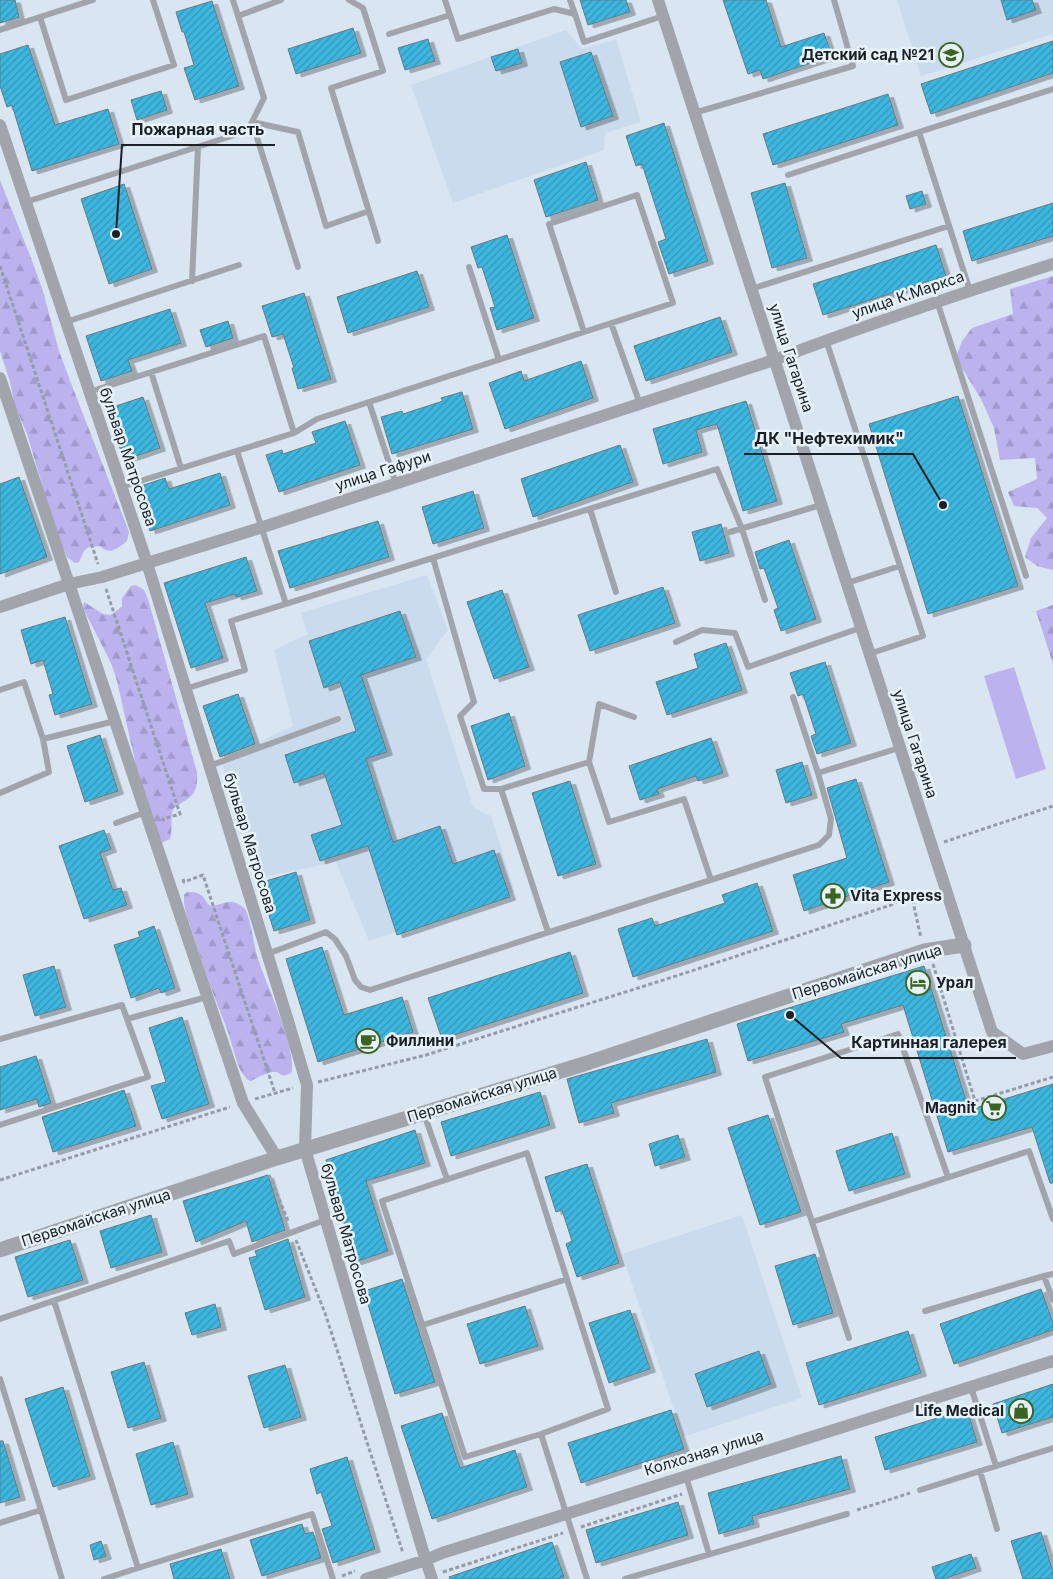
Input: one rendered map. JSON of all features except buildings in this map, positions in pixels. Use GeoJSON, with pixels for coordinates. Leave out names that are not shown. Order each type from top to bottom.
{"type":"FeatureCollection","features":[{"type":"Feature","properties":{"kind":"street","name":"улица Гагарина"},"geometry":{"type":"LineString","coordinates":[[658,0],[992,1032],[1023,1054],[1053,1046]]}},
{"type":"Feature","properties":{"kind":"street","name":"бульвар Матросова"},"geometry":{"type":"LineString","coordinates":[[0,125],[147,563],[268,954],[306,1085],[305,1149],[432,1579]]}},
{"type":"Feature","properties":{"kind":"street","name":"улица К.Маркса"},"geometry":{"type":"LineString","coordinates":[[774,360],[937,301],[1053,264]]}},
{"type":"Feature","properties":{"kind":"street","name":"улица Гафури"},"geometry":{"type":"LineString","coordinates":[[0,606],[69,584],[102,577],[263,527],[774,360]]}},
{"type":"Feature","properties":{"kind":"street"},"geometry":{"type":"LineString","coordinates":[[0,378],[243,1103],[277,1158]]}},
{"type":"Feature","properties":{"kind":"street","name":"Первомайская улица"},"geometry":{"type":"LineString","coordinates":[[0,1250],[305,1149],[584,1064],[924,951],[964,945]]}},
{"type":"Feature","properties":{"kind":"street","name":"Колхозная улица"},"geometry":{"type":"LineString","coordinates":[[366,1579],[442,1553],[1053,1361]]}},
{"type":"Feature","properties":{"kind":"lane"},"geometry":{"type":"LineString","coordinates":[[0,30],[93,0]]}},
{"type":"Feature","properties":{"kind":"lane"},"geometry":{"type":"LineString","coordinates":[[40,17],[66,100],[174,65],[153,0]]}},
{"type":"Feature","properties":{"kind":"lane"},"geometry":{"type":"LineString","coordinates":[[26,202],[246,131],[264,98],[232,0]]}},
{"type":"Feature","properties":{"kind":"lane"},"geometry":{"type":"LineString","coordinates":[[238,16],[281,0]]}},
{"type":"Feature","properties":{"kind":"lane"},"geometry":{"type":"LineString","coordinates":[[349,0],[363,8]]}},
{"type":"Feature","properties":{"kind":"lane"},"geometry":{"type":"LineString","coordinates":[[361,0],[383,71],[331,88],[378,241]]}},
{"type":"Feature","properties":{"kind":"lane"},"geometry":{"type":"LineString","coordinates":[[445,0],[458,39],[554,9],[575,14]]}},
{"type":"Feature","properties":{"kind":"lane"},"geometry":{"type":"LineString","coordinates":[[570,0],[584,42],[663,16]]}},
{"type":"Feature","properties":{"kind":"lane"},"geometry":{"type":"LineString","coordinates":[[694,113],[853,66],[834,0]]}},
{"type":"Feature","properties":{"kind":"lane"},"geometry":{"type":"LineString","coordinates":[[389,34],[450,15]]}},
{"type":"Feature","properties":{"kind":"lane"},"geometry":{"type":"LineString","coordinates":[[788,175],[1053,90]]}},
{"type":"Feature","properties":{"kind":"lane"},"geometry":{"type":"LineString","coordinates":[[252,122],[298,132],[326,226],[369,211]]}},
{"type":"Feature","properties":{"kind":"lane"},"geometry":{"type":"LineString","coordinates":[[252,122],[298,267]]}},
{"type":"Feature","properties":{"kind":"lane"},"geometry":{"type":"LineString","coordinates":[[919,132],[970,291]]}},
{"type":"Feature","properties":{"kind":"lane"},"geometry":{"type":"LineString","coordinates":[[192,281],[198,147]]}},
{"type":"Feature","properties":{"kind":"lane"},"geometry":{"type":"LineString","coordinates":[[121,487],[294,433],[317,419],[673,304],[638,195],[549,224],[584,332]]}},
{"type":"Feature","properties":{"kind":"lane"},"geometry":{"type":"LineString","coordinates":[[751,289],[950,226]]}},
{"type":"Feature","properties":{"kind":"lane"},"geometry":{"type":"LineString","coordinates":[[66,322],[240,265]]}},
{"type":"Feature","properties":{"kind":"lane"},"geometry":{"type":"LineString","coordinates":[[469,267],[499,360]]}},
{"type":"Feature","properties":{"kind":"lane"},"geometry":{"type":"LineString","coordinates":[[937,301],[1026,576]]}},
{"type":"Feature","properties":{"kind":"lane"},"geometry":{"type":"LineString","coordinates":[[611,323],[640,404]]}},
{"type":"Feature","properties":{"kind":"lane"},"geometry":{"type":"LineString","coordinates":[[89,392],[264,336],[294,433]]}},
{"type":"Feature","properties":{"kind":"lane"},"geometry":{"type":"LineString","coordinates":[[826,340],[923,636],[869,654]]}},
{"type":"Feature","properties":{"kind":"lane"},"geometry":{"type":"LineString","coordinates":[[152,372],[182,468]]}},
{"type":"Feature","properties":{"kind":"lane"},"geometry":{"type":"LineString","coordinates":[[369,402],[396,484]]}},
{"type":"Feature","properties":{"kind":"lane"},"geometry":{"type":"LineString","coordinates":[[237,451],[263,527],[286,604]]}},
{"type":"Feature","properties":{"kind":"lane"},"geometry":{"type":"LineString","coordinates":[[186,689],[245,670],[231,621],[718,469],[742,528],[765,600]]}},
{"type":"Feature","properties":{"kind":"lane"},"geometry":{"type":"LineString","coordinates":[[730,532],[821,505]]}},
{"type":"Feature","properties":{"kind":"lane"},"geometry":{"type":"LineString","coordinates":[[590,509],[616,592]]}},
{"type":"Feature","properties":{"kind":"lane"},"geometry":{"type":"LineString","coordinates":[[433,558],[474,702],[460,716],[484,789],[501,789],[589,762]]}},
{"type":"Feature","properties":{"kind":"lane"},"geometry":{"type":"LineString","coordinates":[[846,583],[900,566]]}},
{"type":"Feature","properties":{"kind":"lane"},"geometry":{"type":"LineString","coordinates":[[676,642],[702,630],[735,633],[748,667],[860,628]]}},
{"type":"Feature","properties":{"kind":"lane"},"geometry":{"type":"LineString","coordinates":[[0,690],[24,682],[43,739],[49,772],[0,793]]}},
{"type":"Feature","properties":{"kind":"lane"},"geometry":{"type":"LineString","coordinates":[[268,954],[326,932],[335,939],[346,956],[355,980],[361,987],[370,990],[819,845],[829,834],[831,819],[793,697]]}},
{"type":"Feature","properties":{"kind":"lane"},"geometry":{"type":"LineString","coordinates":[[634,717],[599,704],[589,762],[609,822],[684,799],[711,880]]}},
{"type":"Feature","properties":{"kind":"lane"},"geometry":{"type":"LineString","coordinates":[[209,766],[338,719]]}},
{"type":"Feature","properties":{"kind":"lane"},"geometry":{"type":"LineString","coordinates":[[43,739],[115,720]]}},
{"type":"Feature","properties":{"kind":"lane"},"geometry":{"type":"LineString","coordinates":[[818,773],[899,748]]}},
{"type":"Feature","properties":{"kind":"lane"},"geometry":{"type":"LineString","coordinates":[[501,789],[548,932]]}},
{"type":"Feature","properties":{"kind":"lane"},"geometry":{"type":"LineString","coordinates":[[116,823],[146,812]]}},
{"type":"Feature","properties":{"kind":"lane"},"geometry":{"type":"LineString","coordinates":[[127,1019],[207,997]]}},
{"type":"Feature","properties":{"kind":"lane"},"geometry":{"type":"LineString","coordinates":[[0,1039],[122,1005],[148,1077],[0,1124]]}},
{"type":"Feature","properties":{"kind":"lane"},"geometry":{"type":"LineString","coordinates":[[849,1338],[765,1077],[898,1034],[948,1177]]}},
{"type":"Feature","properties":{"kind":"lane"},"geometry":{"type":"LineString","coordinates":[[424,1113],[447,1179]]}},
{"type":"Feature","properties":{"kind":"lane"},"geometry":{"type":"LineString","coordinates":[[812,1222],[1029,1151],[1053,1219]]}},
{"type":"Feature","properties":{"kind":"lane"},"geometry":{"type":"LineString","coordinates":[[527,1152],[608,1409],[541,1434],[465,1457],[382,1201],[447,1179],[527,1152]]}},
{"type":"Feature","properties":{"kind":"lane"},"geometry":{"type":"LineString","coordinates":[[0,1319],[229,1241],[234,1254],[325,1220]]}},
{"type":"Feature","properties":{"kind":"lane"},"geometry":{"type":"LineString","coordinates":[[925,1311],[1053,1274]]}},
{"type":"Feature","properties":{"kind":"lane"},"geometry":{"type":"LineString","coordinates":[[1044,1276],[1053,1300]]}},
{"type":"Feature","properties":{"kind":"lane"},"geometry":{"type":"LineString","coordinates":[[423,1325],[567,1279]]}},
{"type":"Feature","properties":{"kind":"lane"},"geometry":{"type":"LineString","coordinates":[[54,1301],[138,1568]]}},
{"type":"Feature","properties":{"kind":"lane"},"geometry":{"type":"LineString","coordinates":[[0,1379],[62,1579]]}},
{"type":"Feature","properties":{"kind":"lane"},"geometry":{"type":"LineString","coordinates":[[970,1387],[996,1466]]}},
{"type":"Feature","properties":{"kind":"lane"},"geometry":{"type":"LineString","coordinates":[[541,1434],[587,1579]]}},
{"type":"Feature","properties":{"kind":"lane"},"geometry":{"type":"LineString","coordinates":[[920,1490],[1053,1448]]}},
{"type":"Feature","properties":{"kind":"lane"},"geometry":{"type":"LineString","coordinates":[[980,1471],[997,1529]]}},
{"type":"Feature","properties":{"kind":"lane"},"geometry":{"type":"LineString","coordinates":[[686,1476],[709,1554]]}},
{"type":"Feature","properties":{"kind":"lane"},"geometry":{"type":"LineString","coordinates":[[0,1523],[41,1510]]}},
{"type":"Feature","properties":{"kind":"lane"},"geometry":{"type":"LineString","coordinates":[[104,1579],[312,1514],[333,1579]]}},
{"type":"Feature","properties":{"kind":"lane"},"geometry":{"type":"LineString","coordinates":[[626,1579],[847,1514]]}},
{"type":"Feature","properties":{"kind":"path"},"geometry":{"type":"LineString","coordinates":[[0,266],[180,814],[163,819],[166,828]]}},
{"type":"Feature","properties":{"kind":"path"},"geometry":{"type":"LineString","coordinates":[[941,843],[1053,806]]}},
{"type":"Feature","properties":{"kind":"path"},"geometry":{"type":"LineString","coordinates":[[181,873],[184,882],[203,875],[275,1093]]}},
{"type":"Feature","properties":{"kind":"path"},"geometry":{"type":"LineString","coordinates":[[0,1180],[275,1093],[426,1055],[667,979],[891,905],[911,893],[924,951],[931,960],[976,1100],[1053,1077]]}},
{"type":"Feature","properties":{"kind":"path"},"geometry":{"type":"LineString","coordinates":[[266,1169],[325,1313],[407,1566]]}},
{"type":"Feature","properties":{"kind":"path"},"geometry":{"type":"LineString","coordinates":[[847,1514],[920,1490]]}},
{"type":"Feature","properties":{"kind":"shaded area","name":"Детский cад №21"},"geometry":{"type":"Polygon","coordinates":[[[897,0],[1053,0],[1053,34],[921,76],[897,0]]]}},
{"type":"Feature","properties":{"kind":"shaded area"},"geometry":{"type":"Polygon","coordinates":[[[566,30],[582,49],[616,39],[641,122],[605,133],[604,150],[453,203],[411,85],[566,30]]]}},
{"type":"Feature","properties":{"kind":"shaded area"},"geometry":{"type":"Polygon","coordinates":[[[427,575],[448,630],[426,659],[473,807],[491,816],[515,892],[369,941],[336,862],[259,878],[221,760],[256,747],[267,738],[293,726],[274,650],[308,634],[300,613],[427,575]]]}},
{"type":"Feature","properties":{"kind":"shaded area"},"geometry":{"type":"Polygon","coordinates":[[[742,1215],[802,1398],[683,1437],[622,1254],[742,1215]]]}},
{"type":"Feature","properties":{"kind":"green space"},"geometry":{"type":"Polygon","coordinates":[[[0,180],[43,291],[59,351],[129,532],[127,541],[114,550],[107,550],[100,546],[89,547],[84,551],[79,562],[75,563],[67,557],[57,534],[27,434],[15,406],[0,351],[0,180]]]}},
{"type":"Feature","properties":{"kind":"green space"},"geometry":{"type":"Polygon","coordinates":[[[1053,276],[1053,570],[1037,566],[1025,557],[1031,538],[1047,518],[1037,508],[1014,506],[1008,492],[1037,479],[1035,458],[1000,460],[994,428],[981,399],[964,371],[954,363],[962,341],[972,328],[1013,314],[1010,289],[1053,276]]]}},
{"type":"Feature","properties":{"kind":"green space"},"geometry":{"type":"Polygon","coordinates":[[[136,585],[144,590],[148,599],[197,772],[195,791],[189,798],[173,809],[170,839],[161,843],[142,792],[117,681],[111,663],[83,608],[84,602],[103,614],[110,615],[122,606],[122,598],[131,586],[136,585]]]}},
{"type":"Feature","properties":{"kind":"green space"},"geometry":{"type":"Polygon","coordinates":[[[1053,605],[1053,664],[1036,611],[1053,605]]]}},
{"type":"Feature","properties":{"kind":"green space"},"geometry":{"type":"Polygon","coordinates":[[[1014,667],[1046,769],[1016,779],[984,676],[1014,667]]]}},
{"type":"Feature","properties":{"kind":"green space"},"geometry":{"type":"Polygon","coordinates":[[[187,892],[199,894],[208,904],[213,906],[232,902],[246,910],[258,959],[286,1033],[292,1063],[291,1073],[284,1076],[277,1072],[272,1072],[251,1081],[242,1073],[186,913],[184,895],[187,892]]]}},
{"type":"Feature","properties":{"kind":"place","name":"Детский cад №21"},"geometry":{"type":"Point","coordinates":[951,55]}},
{"type":"Feature","properties":{"kind":"place","name":"Пожарная часть"},"geometry":{"type":"Point","coordinates":[116,234]}},
{"type":"Feature","properties":{"kind":"place","name":"ДК \"Нефтехимик\""},"geometry":{"type":"Point","coordinates":[943,505]}},
{"type":"Feature","properties":{"kind":"place","name":"Vita Express"},"geometry":{"type":"Point","coordinates":[833,896]}},
{"type":"Feature","properties":{"kind":"place","name":"Урал"},"geometry":{"type":"Point","coordinates":[918,983]}},
{"type":"Feature","properties":{"kind":"place","name":"Картинная галерея"},"geometry":{"type":"Point","coordinates":[790,1015]}},
{"type":"Feature","properties":{"kind":"place","name":"Филлини"},"geometry":{"type":"Point","coordinates":[368,1041]}},
{"type":"Feature","properties":{"kind":"place","name":"Magnit"},"geometry":{"type":"Point","coordinates":[994,1108]}},
{"type":"Feature","properties":{"kind":"place","name":"Life Medical"},"geometry":{"type":"Point","coordinates":[1021,1411]}}]}
